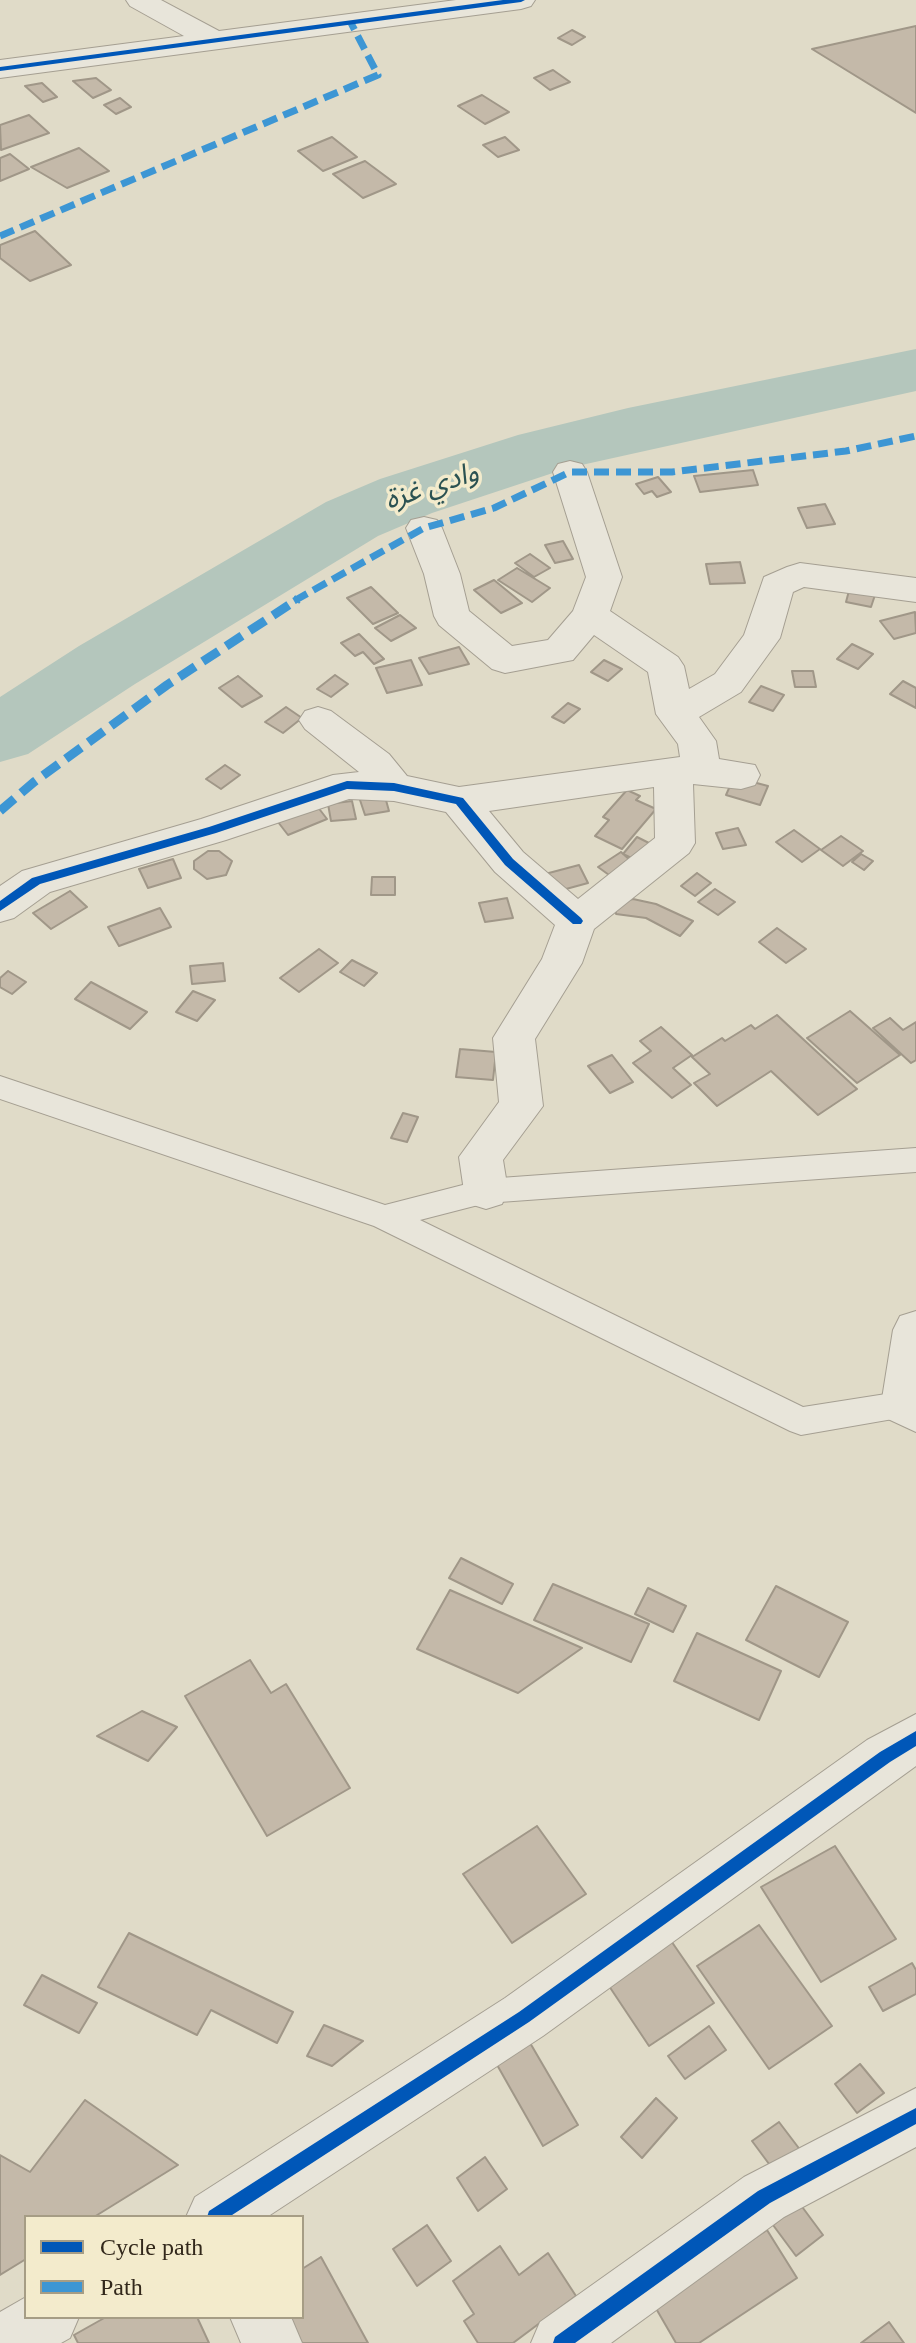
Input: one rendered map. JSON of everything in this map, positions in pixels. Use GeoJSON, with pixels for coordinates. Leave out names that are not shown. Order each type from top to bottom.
{"type":"FeatureCollection","features":[{"type":"Feature","properties":{"kind":"street"},"geometry":{"type":"LineString","coordinates":[[140,0],[215,41]]}},
{"type":"Feature","properties":{"kind":"street"},"geometry":{"type":"LineString","coordinates":[[0,69],[521,0]]}},
{"type":"Feature","properties":{"kind":"street"},"geometry":{"type":"LineString","coordinates":[[424,528],[442,574],[452,616],[505,660],[560,651],[590,615],[604,577],[570,472]]}},
{"type":"Feature","properties":{"kind":"street"},"geometry":{"type":"LineString","coordinates":[[675,714],[728,683],[762,638],[777,585],[800,575],[916,590]]}},
{"type":"Feature","properties":{"kind":"street"},"geometry":{"type":"LineString","coordinates":[[486,1191],[481,1157],[521,1106],[514,1038],[561,963],[577,921],[675,843],[687,770],[697,741],[675,714],[665,666],[590,615]]}},
{"type":"Feature","properties":{"kind":"street"},"geometry":{"type":"LineString","coordinates":[[318,720],[375,764],[394,787]]}},
{"type":"Feature","properties":{"kind":"street"},"geometry":{"type":"LineString","coordinates":[[0,907],[36,881],[212,830],[347,785],[394,787],[459,801],[687,770],[741,775]]}},
{"type":"Feature","properties":{"kind":"street"},"geometry":{"type":"LineString","coordinates":[[459,801],[509,862],[577,921]]}},
{"type":"Feature","properties":{"kind":"street"},"geometry":{"type":"LineString","coordinates":[[910,1408],[916,1330]]}},
{"type":"Feature","properties":{"kind":"street"},"geometry":{"type":"LineString","coordinates":[[218,2215],[524,2017],[885,1757],[916,1738]]}},
{"type":"Feature","properties":{"kind":"street"},"geometry":{"type":"LineString","coordinates":[[561,2343],[764,2197],[916,2116]]}},
{"type":"Feature","properties":{"kind":"street"},"geometry":{"type":"LineString","coordinates":[[3,2343],[45,2319]]}},
{"type":"Feature","properties":{"kind":"street"},"geometry":{"type":"LineString","coordinates":[[261,2319],[272,2343]]}},
{"type":"Feature","properties":{"kind":"lane"},"geometry":{"type":"LineString","coordinates":[[0,1087],[385,1217],[801,1421],[910,1408]]}},
{"type":"Feature","properties":{"kind":"lane"},"geometry":{"type":"LineString","coordinates":[[385,1217],[486,1191],[916,1160]]}},
{"type":"Feature","properties":{"kind":"building"},"geometry":{"type":"Polygon","coordinates":[[[916,26],[916,113],[812,49],[916,26]]]}},
{"type":"Feature","properties":{"kind":"building"},"geometry":{"type":"Polygon","coordinates":[[[572,30],[585,37],[572,45],[558,38],[572,30]]]}},
{"type":"Feature","properties":{"kind":"building"},"geometry":{"type":"Polygon","coordinates":[[[553,70],[570,82],[550,90],[534,78],[553,70]]]}},
{"type":"Feature","properties":{"kind":"building"},"geometry":{"type":"Polygon","coordinates":[[[96,78],[111,90],[93,98],[73,81],[96,78]]]}},
{"type":"Feature","properties":{"kind":"building"},"geometry":{"type":"Polygon","coordinates":[[[42,83],[57,97],[43,102],[25,86],[42,83]]]}},
{"type":"Feature","properties":{"kind":"building"},"geometry":{"type":"Polygon","coordinates":[[[482,95],[509,112],[485,124],[458,106],[482,95]]]}},
{"type":"Feature","properties":{"kind":"building"},"geometry":{"type":"Polygon","coordinates":[[[120,98],[131,107],[116,114],[104,105],[120,98]]]}},
{"type":"Feature","properties":{"kind":"building"},"geometry":{"type":"Polygon","coordinates":[[[29,115],[49,133],[1,150],[0,125],[29,115]]]}},
{"type":"Feature","properties":{"kind":"building"},"geometry":{"type":"Polygon","coordinates":[[[332,137],[357,157],[323,171],[298,151],[332,137]]]}},
{"type":"Feature","properties":{"kind":"building"},"geometry":{"type":"Polygon","coordinates":[[[505,137],[519,150],[498,157],[483,145],[505,137]]]}},
{"type":"Feature","properties":{"kind":"building"},"geometry":{"type":"Polygon","coordinates":[[[79,148],[109,171],[67,188],[31,167],[79,148]]]}},
{"type":"Feature","properties":{"kind":"building"},"geometry":{"type":"Polygon","coordinates":[[[10,154],[29,169],[0,181],[0,158],[10,154]]]}},
{"type":"Feature","properties":{"kind":"building"},"geometry":{"type":"Polygon","coordinates":[[[365,161],[396,184],[363,198],[333,174],[365,161]]]}},
{"type":"Feature","properties":{"kind":"building"},"geometry":{"type":"Polygon","coordinates":[[[35,231],[71,265],[30,281],[0,258],[0,245],[35,231]]]}},
{"type":"Feature","properties":{"kind":"building"},"geometry":{"type":"Polygon","coordinates":[[[753,470],[758,485],[700,492],[694,476],[753,470]]]}},
{"type":"Feature","properties":{"kind":"building"},"geometry":{"type":"Polygon","coordinates":[[[658,477],[671,492],[657,497],[652,491],[644,494],[636,484],[658,477]]]}},
{"type":"Feature","properties":{"kind":"building"},"geometry":{"type":"Polygon","coordinates":[[[825,504],[835,524],[807,528],[798,508],[825,504]]]}},
{"type":"Feature","properties":{"kind":"building"},"geometry":{"type":"Polygon","coordinates":[[[563,541],[573,559],[555,563],[545,545],[563,541]]]}},
{"type":"Feature","properties":{"kind":"building"},"geometry":{"type":"Polygon","coordinates":[[[530,554],[550,568],[534,577],[515,563],[530,554]]]}},
{"type":"Feature","properties":{"kind":"building"},"geometry":{"type":"Polygon","coordinates":[[[740,562],[745,583],[710,584],[706,564],[740,562]]]}},
{"type":"Feature","properties":{"kind":"building"},"geometry":{"type":"Polygon","coordinates":[[[517,568],[550,588],[532,602],[498,580],[517,568]]]}},
{"type":"Feature","properties":{"kind":"building"},"geometry":{"type":"Polygon","coordinates":[[[494,580],[522,603],[501,613],[474,590],[494,580]]]}},
{"type":"Feature","properties":{"kind":"building"},"geometry":{"type":"Polygon","coordinates":[[[371,587],[398,613],[373,624],[347,598],[371,587]]]}},
{"type":"Feature","properties":{"kind":"building"},"geometry":{"type":"Polygon","coordinates":[[[850,587],[876,592],[871,607],[846,602],[850,587]]]}},
{"type":"Feature","properties":{"kind":"building"},"geometry":{"type":"Polygon","coordinates":[[[915,612],[916,633],[894,639],[880,621],[915,612]]]}},
{"type":"Feature","properties":{"kind":"building"},"geometry":{"type":"Polygon","coordinates":[[[400,615],[416,628],[391,641],[375,628],[400,615]]]}},
{"type":"Feature","properties":{"kind":"building"},"geometry":{"type":"Polygon","coordinates":[[[359,634],[384,659],[374,664],[363,652],[355,656],[341,643],[359,634]]]}},
{"type":"Feature","properties":{"kind":"building"},"geometry":{"type":"Polygon","coordinates":[[[852,644],[873,654],[858,669],[837,659],[852,644]]]}},
{"type":"Feature","properties":{"kind":"building"},"geometry":{"type":"Polygon","coordinates":[[[459,647],[469,664],[429,674],[419,658],[459,647]]]}},
{"type":"Feature","properties":{"kind":"building"},"geometry":{"type":"Polygon","coordinates":[[[411,660],[422,685],[387,693],[376,668],[411,660]]]}},
{"type":"Feature","properties":{"kind":"building"},"geometry":{"type":"Polygon","coordinates":[[[604,660],[622,669],[608,681],[591,672],[604,660]]]}},
{"type":"Feature","properties":{"kind":"building"},"geometry":{"type":"Polygon","coordinates":[[[792,671],[813,671],[816,687],[795,687],[792,671]]]}},
{"type":"Feature","properties":{"kind":"building"},"geometry":{"type":"Polygon","coordinates":[[[335,675],[348,684],[331,697],[317,689],[335,675]]]}},
{"type":"Feature","properties":{"kind":"building"},"geometry":{"type":"Polygon","coordinates":[[[238,676],[262,696],[242,707],[219,688],[238,676]]]}},
{"type":"Feature","properties":{"kind":"building"},"geometry":{"type":"Polygon","coordinates":[[[903,681],[916,688],[916,708],[890,694],[903,681]]]}},
{"type":"Feature","properties":{"kind":"building"},"geometry":{"type":"Polygon","coordinates":[[[761,686],[784,695],[773,711],[749,702],[761,686]]]}},
{"type":"Feature","properties":{"kind":"building"},"geometry":{"type":"Polygon","coordinates":[[[568,703],[580,709],[564,723],[552,717],[568,703]]]}},
{"type":"Feature","properties":{"kind":"building"},"geometry":{"type":"Polygon","coordinates":[[[286,707],[302,718],[283,733],[265,722],[286,707]]]}},
{"type":"Feature","properties":{"kind":"building"},"geometry":{"type":"Polygon","coordinates":[[[225,765],[240,775],[221,789],[206,779],[225,765]]]}},
{"type":"Feature","properties":{"kind":"building"},"geometry":{"type":"Polygon","coordinates":[[[734,777],[768,786],[760,805],[726,795],[734,777]]]}},
{"type":"Feature","properties":{"kind":"building"},"geometry":{"type":"Polygon","coordinates":[[[627,790],[640,796],[636,800],[656,809],[622,849],[595,836],[609,820],[603,817],[627,790]]]}},
{"type":"Feature","properties":{"kind":"building"},"geometry":{"type":"Polygon","coordinates":[[[384,793],[389,811],[365,815],[359,797],[384,793]]]}},
{"type":"Feature","properties":{"kind":"building"},"geometry":{"type":"Polygon","coordinates":[[[352,801],[356,819],[331,821],[328,804],[352,801]]]}},
{"type":"Feature","properties":{"kind":"building"},"geometry":{"type":"Polygon","coordinates":[[[317,806],[327,819],[288,835],[278,822],[317,806]]]}},
{"type":"Feature","properties":{"kind":"building"},"geometry":{"type":"Polygon","coordinates":[[[738,828],[746,845],[723,849],[716,833],[738,828]]]}},
{"type":"Feature","properties":{"kind":"building"},"geometry":{"type":"Polygon","coordinates":[[[794,830],[820,849],[802,862],[776,842],[794,830]]]}},
{"type":"Feature","properties":{"kind":"building"},"geometry":{"type":"Polygon","coordinates":[[[841,836],[863,851],[843,866],[821,850],[841,836]]]}},
{"type":"Feature","properties":{"kind":"building"},"geometry":{"type":"Polygon","coordinates":[[[637,837],[657,847],[642,863],[623,854],[637,837]]]}},
{"type":"Feature","properties":{"kind":"building"},"geometry":{"type":"Polygon","coordinates":[[[208,851],[219,851],[232,861],[226,875],[207,879],[194,869],[194,861],[208,851]]]}},
{"type":"Feature","properties":{"kind":"building"},"geometry":{"type":"Polygon","coordinates":[[[621,852],[631,861],[609,875],[598,867],[621,852]]]}},
{"type":"Feature","properties":{"kind":"building"},"geometry":{"type":"Polygon","coordinates":[[[861,854],[873,861],[864,870],[852,862],[861,854]]]}},
{"type":"Feature","properties":{"kind":"building"},"geometry":{"type":"Polygon","coordinates":[[[173,859],[181,878],[148,888],[139,869],[173,859]]]}},
{"type":"Feature","properties":{"kind":"building"},"geometry":{"type":"Polygon","coordinates":[[[579,865],[588,883],[555,892],[545,874],[579,865]]]}},
{"type":"Feature","properties":{"kind":"building"},"geometry":{"type":"Polygon","coordinates":[[[697,873],[711,883],[695,896],[681,886],[697,873]]]}},
{"type":"Feature","properties":{"kind":"building"},"geometry":{"type":"Polygon","coordinates":[[[372,877],[395,877],[395,895],[371,895],[372,877]]]}},
{"type":"Feature","properties":{"kind":"building"},"geometry":{"type":"Polygon","coordinates":[[[715,889],[735,902],[718,915],[698,902],[715,889]]]}},
{"type":"Feature","properties":{"kind":"building"},"geometry":{"type":"Polygon","coordinates":[[[70,891],[87,907],[51,929],[33,913],[70,891]]]}},
{"type":"Feature","properties":{"kind":"building"},"geometry":{"type":"Polygon","coordinates":[[[507,898],[513,918],[485,922],[479,903],[507,898]]]}},
{"type":"Feature","properties":{"kind":"building"},"geometry":{"type":"Polygon","coordinates":[[[633,899],[656,904],[693,921],[680,936],[646,918],[616,914],[615,903],[633,899]]]}},
{"type":"Feature","properties":{"kind":"building"},"geometry":{"type":"Polygon","coordinates":[[[160,908],[171,927],[119,946],[108,927],[160,908]]]}},
{"type":"Feature","properties":{"kind":"building"},"geometry":{"type":"Polygon","coordinates":[[[777,928],[806,949],[786,963],[759,942],[777,928]]]}},
{"type":"Feature","properties":{"kind":"building"},"geometry":{"type":"Polygon","coordinates":[[[319,949],[338,963],[299,992],[280,978],[319,949]]]}},
{"type":"Feature","properties":{"kind":"building"},"geometry":{"type":"Polygon","coordinates":[[[352,960],[377,973],[364,986],[340,972],[352,960]]]}},
{"type":"Feature","properties":{"kind":"building"},"geometry":{"type":"Polygon","coordinates":[[[223,963],[225,981],[192,984],[190,966],[223,963]]]}},
{"type":"Feature","properties":{"kind":"building"},"geometry":{"type":"Polygon","coordinates":[[[8,971],[26,982],[12,994],[0,987],[0,978],[8,971]]]}},
{"type":"Feature","properties":{"kind":"building"},"geometry":{"type":"Polygon","coordinates":[[[91,982],[147,1012],[130,1029],[75,999],[91,982]]]}},
{"type":"Feature","properties":{"kind":"building"},"geometry":{"type":"Polygon","coordinates":[[[193,991],[215,1000],[197,1021],[176,1012],[193,991]]]}},
{"type":"Feature","properties":{"kind":"building"},"geometry":{"type":"Polygon","coordinates":[[[850,1011],[900,1055],[857,1083],[807,1038],[850,1011]]]}},
{"type":"Feature","properties":{"kind":"building"},"geometry":{"type":"Polygon","coordinates":[[[777,1015],[857,1089],[818,1115],[771,1071],[717,1106],[694,1083],[710,1074],[692,1057],[722,1038],[725,1041],[751,1025],[755,1029],[777,1015]]]}},
{"type":"Feature","properties":{"kind":"building"},"geometry":{"type":"Polygon","coordinates":[[[890,1018],[903,1030],[916,1022],[916,1060],[911,1063],[873,1028],[890,1018]]]}},
{"type":"Feature","properties":{"kind":"building"},"geometry":{"type":"Polygon","coordinates":[[[661,1027],[692,1055],[673,1068],[691,1085],[672,1098],[633,1063],[651,1051],[640,1041],[661,1027]]]}},
{"type":"Feature","properties":{"kind":"building"},"geometry":{"type":"Polygon","coordinates":[[[460,1049],[496,1052],[493,1080],[456,1077],[460,1049]]]}},
{"type":"Feature","properties":{"kind":"building"},"geometry":{"type":"Polygon","coordinates":[[[612,1055],[633,1082],[610,1093],[588,1066],[612,1055]]]}},
{"type":"Feature","properties":{"kind":"building"},"geometry":{"type":"Polygon","coordinates":[[[403,1113],[418,1117],[407,1142],[391,1138],[403,1113]]]}},
{"type":"Feature","properties":{"kind":"building"},"geometry":{"type":"Polygon","coordinates":[[[461,1558],[513,1584],[502,1604],[449,1578],[461,1558]]]}},
{"type":"Feature","properties":{"kind":"building"},"geometry":{"type":"Polygon","coordinates":[[[553,1584],[649,1624],[631,1662],[534,1620],[553,1584]]]}},
{"type":"Feature","properties":{"kind":"building"},"geometry":{"type":"Polygon","coordinates":[[[776,1586],[848,1622],[819,1677],[746,1640],[776,1586]]]}},
{"type":"Feature","properties":{"kind":"building"},"geometry":{"type":"Polygon","coordinates":[[[648,1588],[686,1606],[673,1632],[635,1614],[648,1588]]]}},
{"type":"Feature","properties":{"kind":"building"},"geometry":{"type":"Polygon","coordinates":[[[450,1590],[582,1648],[518,1693],[417,1649],[450,1590]]]}},
{"type":"Feature","properties":{"kind":"building"},"geometry":{"type":"Polygon","coordinates":[[[697,1633],[781,1671],[759,1720],[674,1681],[697,1633]]]}},
{"type":"Feature","properties":{"kind":"building"},"geometry":{"type":"Polygon","coordinates":[[[250,1660],[271,1693],[286,1684],[350,1788],[267,1836],[185,1696],[250,1660]]]}},
{"type":"Feature","properties":{"kind":"building"},"geometry":{"type":"Polygon","coordinates":[[[142,1711],[177,1727],[148,1761],[97,1736],[142,1711]]]}},
{"type":"Feature","properties":{"kind":"building"},"geometry":{"type":"Polygon","coordinates":[[[537,1826],[586,1894],[512,1943],[463,1874],[537,1826]]]}},
{"type":"Feature","properties":{"kind":"building"},"geometry":{"type":"Polygon","coordinates":[[[835,1846],[896,1939],[821,1982],[761,1887],[835,1846]]]}},
{"type":"Feature","properties":{"kind":"building"},"geometry":{"type":"Polygon","coordinates":[[[759,1925],[832,2026],[769,2069],[697,1966],[759,1925]]]}},
{"type":"Feature","properties":{"kind":"building"},"geometry":{"type":"Polygon","coordinates":[[[129,1933],[293,2012],[277,2043],[211,2010],[197,2035],[98,1987],[129,1933]]]}},
{"type":"Feature","properties":{"kind":"building"},"geometry":{"type":"Polygon","coordinates":[[[667,1935],[714,2003],[649,2046],[603,1977],[667,1935]]]}},
{"type":"Feature","properties":{"kind":"building"},"geometry":{"type":"Polygon","coordinates":[[[912,1963],[916,1970],[916,1994],[883,2011],[869,1987],[912,1963]]]}},
{"type":"Feature","properties":{"kind":"building"},"geometry":{"type":"Polygon","coordinates":[[[42,1975],[97,2003],[79,2033],[24,2005],[42,1975]]]}},
{"type":"Feature","properties":{"kind":"building"},"geometry":{"type":"Polygon","coordinates":[[[324,2025],[363,2041],[332,2066],[307,2056],[324,2025]]]}},
{"type":"Feature","properties":{"kind":"building"},"geometry":{"type":"Polygon","coordinates":[[[709,2026],[726,2050],[685,2079],[668,2056],[709,2026]]]}},
{"type":"Feature","properties":{"kind":"building"},"geometry":{"type":"Polygon","coordinates":[[[526,2036],[578,2125],[543,2146],[492,2056],[526,2036]]]}},
{"type":"Feature","properties":{"kind":"building"},"geometry":{"type":"Polygon","coordinates":[[[860,2064],[884,2093],[857,2113],[835,2084],[860,2064]]]}},
{"type":"Feature","properties":{"kind":"building"},"geometry":{"type":"Polygon","coordinates":[[[656,2098],[677,2118],[642,2158],[621,2137],[656,2098]]]}},
{"type":"Feature","properties":{"kind":"building"},"geometry":{"type":"Polygon","coordinates":[[[85,2100],[178,2165],[97,2215],[24,2215],[24,2260],[0,2275],[0,2155],[30,2172],[85,2100]]]}},
{"type":"Feature","properties":{"kind":"building"},"geometry":{"type":"Polygon","coordinates":[[[779,2122],[801,2151],[775,2172],[752,2141],[779,2122]]]}},
{"type":"Feature","properties":{"kind":"building"},"geometry":{"type":"Polygon","coordinates":[[[485,2157],[507,2189],[478,2211],[457,2178],[485,2157]]]}},
{"type":"Feature","properties":{"kind":"building"},"geometry":{"type":"Polygon","coordinates":[[[800,2204],[823,2235],[796,2256],[773,2225],[800,2204]]]}},
{"type":"Feature","properties":{"kind":"building"},"geometry":{"type":"Polygon","coordinates":[[[427,2225],[451,2261],[417,2286],[393,2249],[427,2225]]]}},
{"type":"Feature","properties":{"kind":"building"},"geometry":{"type":"Polygon","coordinates":[[[767,2230],[797,2278],[699,2343],[676,2343],[654,2305],[767,2230]]]}},
{"type":"Feature","properties":{"kind":"building"},"geometry":{"type":"Polygon","coordinates":[[[500,2246],[519,2275],[548,2253],[576,2296],[513,2343],[478,2343],[464,2321],[474,2314],[453,2281],[500,2246]]]}},
{"type":"Feature","properties":{"kind":"building"},"geometry":{"type":"Polygon","coordinates":[[[321,2257],[368,2343],[302,2343],[289,2319],[304,2319],[304,2268],[321,2257]]]}},
{"type":"Feature","properties":{"kind":"building"},"geometry":{"type":"Polygon","coordinates":[[[102,2319],[198,2319],[209,2343],[78,2343],[74,2335],[102,2319]]]}},
{"type":"Feature","properties":{"kind":"building"},"geometry":{"type":"Polygon","coordinates":[[[889,2322],[904,2343],[861,2343],[889,2322]]]}},
{"type":"Feature","properties":{"kind":"waterway","name":"وادي غزة"},"geometry":{"type":"LineString","coordinates":[[0,734],[107,665],[352,519],[406,496],[544,451],[628,430],[916,370]]}},
{"type":"Feature","properties":{"kind":"marked path"},"geometry":{"type":"LineString","coordinates":[[0,236],[378,75],[351,23]]}},
{"type":"Feature","properties":{"kind":"marked path"},"geometry":{"type":"LineString","coordinates":[[0,811],[34,782],[167,685],[294,601],[424,528],[494,508],[570,472],[672,472],[846,451],[916,436]]}},
{"type":"Feature","properties":{"kind":"cycle path"},"geometry":{"type":"LineString","coordinates":[[0,69],[521,0]]}},
{"type":"Feature","properties":{"kind":"cycle path"},"geometry":{"type":"LineString","coordinates":[[0,907],[36,881],[212,830],[347,785],[394,787],[459,801],[509,862],[577,921]]}},
{"type":"Feature","properties":{"kind":"cycle path"},"geometry":{"type":"LineString","coordinates":[[218,2215],[524,2017],[885,1757],[916,1738]]}},
{"type":"Feature","properties":{"kind":"cycle path"},"geometry":{"type":"LineString","coordinates":[[561,2343],[764,2197],[916,2116]]}}]}
